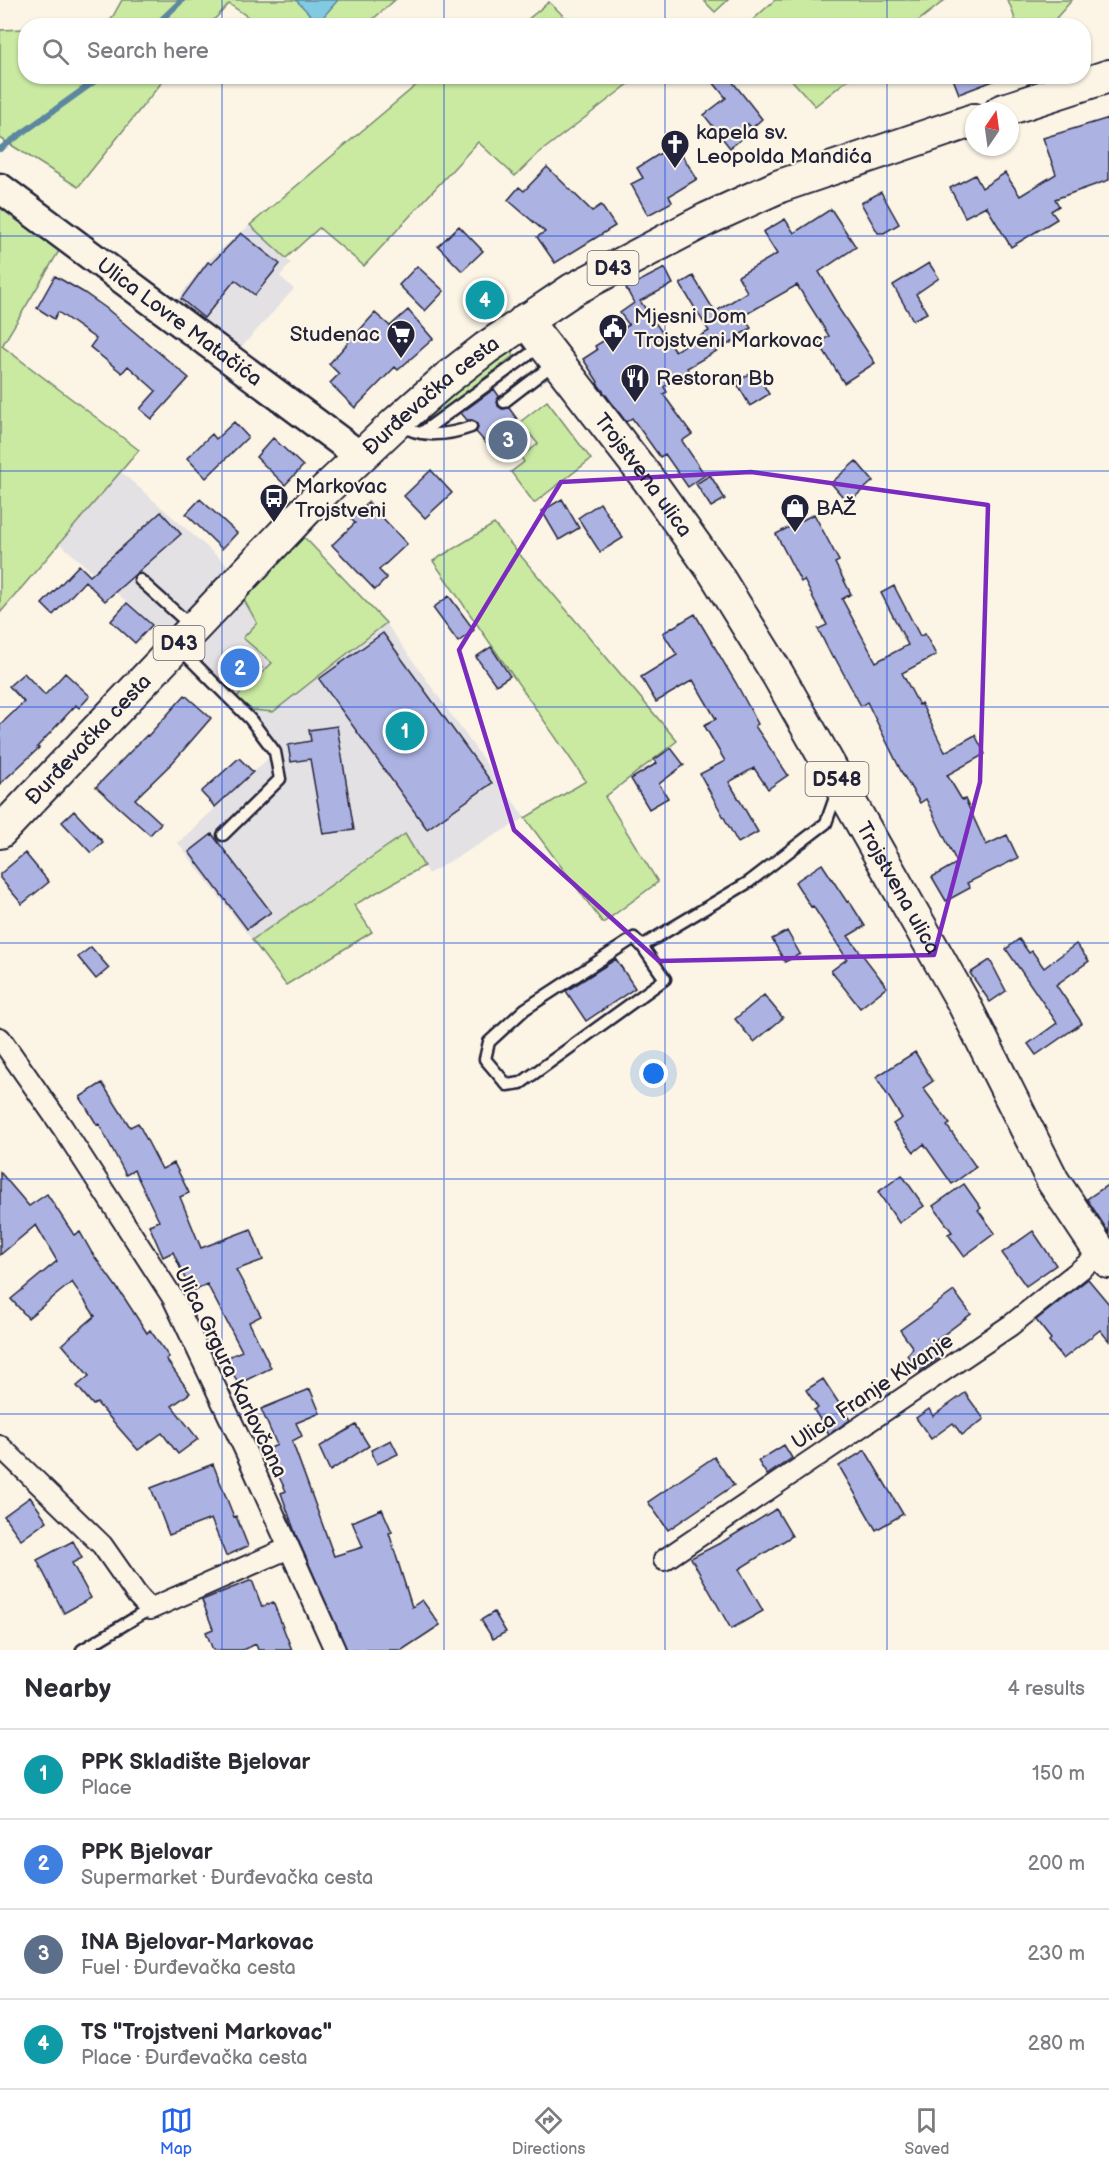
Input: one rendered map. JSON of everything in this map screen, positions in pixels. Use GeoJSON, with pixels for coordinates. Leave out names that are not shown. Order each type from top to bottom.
{"type":"FeatureCollection","features":[{"type":"Feature","properties":{"kind":"main road"},"geometry":{"type":"LineString","coordinates":[[1091,82],[1109,76]]}},
{"type":"Feature","properties":{"kind":"main road"},"geometry":{"type":"LineString","coordinates":[[1019,105],[1084,84]]}},
{"type":"Feature","properties":{"kind":"main road","name":"Đurđevačka cesta"},"geometry":{"type":"LineString","coordinates":[[0,832],[360,456],[409,428],[446,379],[548,350],[572,290],[707,219],[780,186],[965,123]]}},
{"type":"Feature","properties":{"kind":"main road","name":"Ulica Lovre Matačića"},"geometry":{"type":"LineString","coordinates":[[0,188],[68,236],[360,456]]}},
{"type":"Feature","properties":{"kind":"main road"},"geometry":{"type":"LineString","coordinates":[[548,350],[559,334],[564,308],[572,290]]}},
{"type":"Feature","properties":{"kind":"main road","name":"Trojstvena ulica"},"geometry":{"type":"LineString","coordinates":[[548,350],[648,479],[715,573],[778,675],[963,1002],[1053,1181],[1105,1257]]}},
{"type":"Feature","properties":{"kind":"street","name":"Ulica Grgura Karlovčana"},"geometry":{"type":"LineString","coordinates":[[0,1038],[63,1128],[173,1298],[335,1650]]}},
{"type":"Feature","properties":{"kind":"street","name":"Ulica Franje Klvanje"},"geometry":{"type":"LineString","coordinates":[[664,1560],[1011,1325],[1105,1257]]}},
{"type":"Feature","properties":{"kind":"street"},"geometry":{"type":"LineString","coordinates":[[0,1446],[102,1545],[136,1594],[150,1609],[289,1548]]}},
{"type":"Feature","properties":{"kind":"lane"},"geometry":{"type":"LineString","coordinates":[[504,402],[548,350]]}},
{"type":"Feature","properties":{"kind":"lane"},"geometry":{"type":"LineString","coordinates":[[409,428],[456,433],[471,427]]}},
{"type":"Feature","properties":{"kind":"lane"},"geometry":{"type":"LineString","coordinates":[[140,580],[275,752],[280,778],[223,835]]}},
{"type":"Feature","properties":{"kind":"lane"},"geometry":{"type":"LineString","coordinates":[[642,946],[749,882],[826,823],[839,783]]}},
{"type":"Feature","properties":{"kind":"lane"},"geometry":{"type":"LineString","coordinates":[[634,938],[642,946],[665,979],[521,1083],[507,1085],[485,1059],[489,1042],[525,1009],[634,938]]}},
{"type":"Feature","properties":{"kind":"lane"},"geometry":{"type":"LineString","coordinates":[[82,1650],[150,1609]]}},
{"type":"Feature","properties":{"kind":"highlighted area"},"geometry":{"type":"Polygon","coordinates":[[[751,472],[988,505],[980,782],[934,955],[659,961],[514,830],[459,650],[561,482],[751,472]]]}},
{"type":"Feature","properties":{"kind":"shaded area"},"geometry":{"type":"Polygon","coordinates":[[[250,225],[291,263],[280,276],[294,289],[238,351],[174,304],[205,263],[250,225]]]}},
{"type":"Feature","properties":{"kind":"shaded area"},"geometry":{"type":"Polygon","coordinates":[[[120,471],[231,568],[166,636],[59,543],[120,471]]]}},
{"type":"Feature","properties":{"kind":"shaded area"},"geometry":{"type":"Polygon","coordinates":[[[232,588],[244,600],[257,623],[243,638],[272,663],[273,712],[386,623],[525,818],[428,874],[404,834],[252,940],[178,843],[275,752],[177,646],[232,588]]]}},
{"type":"Feature","properties":{"kind":"green space"},"geometry":{"type":"Polygon","coordinates":[[[122,0],[395,0],[374,18],[250,18],[229,4],[216,18],[112,18],[122,0]]]}},
{"type":"Feature","properties":{"kind":"green space"},"geometry":{"type":"Polygon","coordinates":[[[703,0],[728,0],[715,12],[703,0]]]}},
{"type":"Feature","properties":{"kind":"green space"},"geometry":{"type":"Polygon","coordinates":[[[775,0],[945,0],[922,18],[755,18],[775,0]]]}},
{"type":"Feature","properties":{"kind":"green space"},"geometry":{"type":"Polygon","coordinates":[[[1007,0],[1072,0],[1056,18],[1014,18],[1007,0]]]}},
{"type":"Feature","properties":{"kind":"green space"},"geometry":{"type":"Polygon","coordinates":[[[549,2],[566,18],[530,18],[549,2]]]}},
{"type":"Feature","properties":{"kind":"green space"},"geometry":{"type":"Polygon","coordinates":[[[18,29],[18,84],[160,84],[78,187],[0,138],[0,30],[18,29]]]}},
{"type":"Feature","properties":{"kind":"green space"},"geometry":{"type":"Polygon","coordinates":[[[418,84],[629,84],[539,153],[515,176],[478,142],[364,266],[319,228],[286,258],[250,225],[418,84]]]}},
{"type":"Feature","properties":{"kind":"green space"},"geometry":{"type":"Polygon","coordinates":[[[795,84],[842,84],[815,106],[795,84]]]}},
{"type":"Feature","properties":{"kind":"green space"},"geometry":{"type":"Polygon","coordinates":[[[0,188],[68,236],[2,346],[139,450],[0,613],[0,188]]]}},
{"type":"Feature","properties":{"kind":"green space"},"geometry":{"type":"Polygon","coordinates":[[[509,349],[513,350],[513,356],[427,422],[422,420],[422,416],[509,349]]]}},
{"type":"Feature","properties":{"kind":"green space"},"geometry":{"type":"Polygon","coordinates":[[[547,401],[591,459],[534,503],[511,472],[524,462],[521,457],[538,444],[520,422],[547,401]]]}},
{"type":"Feature","properties":{"kind":"green space"},"geometry":{"type":"Polygon","coordinates":[[[494,524],[677,741],[605,797],[658,882],[603,923],[525,818],[586,781],[433,561],[494,524]]]}},
{"type":"Feature","properties":{"kind":"green space"},"geometry":{"type":"Polygon","coordinates":[[[291,526],[386,623],[273,712],[252,710],[237,697],[272,663],[243,638],[257,623],[244,600],[232,588],[291,526]]]}},
{"type":"Feature","properties":{"kind":"green space"},"geometry":{"type":"Polygon","coordinates":[[[405,834],[424,866],[354,905],[372,932],[286,985],[252,940],[405,834]]]}},
{"type":"Feature","properties":{"kind":"water"},"geometry":{"type":"Polygon","coordinates":[[[296,0],[338,0],[322,18],[313,18],[296,0]]]}},
{"type":"Feature","properties":{"kind":"building"},"geometry":{"type":"Polygon","coordinates":[[[715,84],[734,84],[762,119],[752,128],[747,123],[753,130],[730,148],[704,115],[726,98],[715,84]]]}},
{"type":"Feature","properties":{"kind":"building"},"geometry":{"type":"Polygon","coordinates":[[[955,84],[985,84],[959,94],[955,84]]]}},
{"type":"Feature","properties":{"kind":"building"},"geometry":{"type":"Polygon","coordinates":[[[1109,118],[1109,180],[1055,199],[1059,206],[1051,211],[1057,219],[1011,247],[986,206],[965,217],[950,188],[975,175],[982,188],[1005,173],[1020,196],[1056,174],[1043,138],[1109,118]]]}},
{"type":"Feature","properties":{"kind":"building"},"geometry":{"type":"Polygon","coordinates":[[[675,144],[697,179],[669,196],[672,202],[648,215],[631,184],[643,178],[637,168],[675,144]]]}},
{"type":"Feature","properties":{"kind":"building"},"geometry":{"type":"Polygon","coordinates":[[[547,167],[592,211],[601,205],[615,226],[555,263],[537,237],[545,232],[508,200],[519,187],[524,191],[547,167]]]}},
{"type":"Feature","properties":{"kind":"building"},"geometry":{"type":"Polygon","coordinates":[[[881,192],[899,224],[884,233],[878,233],[861,203],[881,192]]]}},
{"type":"Feature","properties":{"kind":"building"},"geometry":{"type":"Polygon","coordinates":[[[831,209],[856,247],[819,272],[839,305],[837,306],[875,363],[844,383],[819,343],[829,336],[797,285],[743,316],[751,328],[738,336],[739,338],[687,368],[688,370],[664,387],[667,392],[663,394],[692,434],[682,441],[705,475],[688,487],[665,454],[660,457],[632,418],[626,422],[597,383],[583,359],[597,350],[595,346],[629,325],[620,313],[634,303],[626,288],[665,268],[673,284],[640,301],[675,351],[709,331],[680,284],[693,276],[715,312],[747,292],[738,276],[777,254],[763,232],[785,219],[794,233],[831,209]]]}},
{"type":"Feature","properties":{"kind":"building"},"geometry":{"type":"Polygon","coordinates":[[[459,226],[483,251],[462,271],[438,246],[459,226]]]}},
{"type":"Feature","properties":{"kind":"building"},"geometry":{"type":"Polygon","coordinates":[[[241,233],[280,264],[255,295],[235,280],[204,318],[181,299],[208,262],[211,264],[241,233]]]}},
{"type":"Feature","properties":{"kind":"building"},"geometry":{"type":"Polygon","coordinates":[[[929,263],[939,278],[916,294],[927,313],[913,320],[893,285],[929,263]]]}},
{"type":"Feature","properties":{"kind":"building"},"geometry":{"type":"Polygon","coordinates":[[[417,266],[444,291],[425,311],[399,285],[417,266]]]}},
{"type":"Feature","properties":{"kind":"building"},"geometry":{"type":"Polygon","coordinates":[[[55,276],[106,308],[189,378],[152,419],[140,409],[156,391],[128,366],[122,373],[90,347],[96,339],[58,312],[54,319],[37,308],[55,276]]]}},
{"type":"Feature","properties":{"kind":"building"},"geometry":{"type":"Polygon","coordinates":[[[408,310],[433,339],[398,370],[395,367],[355,408],[330,383],[339,374],[329,364],[375,313],[390,326],[408,310]]]}},
{"type":"Feature","properties":{"kind":"building"},"geometry":{"type":"Polygon","coordinates":[[[755,371],[769,394],[750,406],[736,382],[755,371]]]}},
{"type":"Feature","properties":{"kind":"building"},"geometry":{"type":"Polygon","coordinates":[[[494,389],[499,396],[498,406],[502,409],[509,408],[517,419],[515,421],[529,438],[501,460],[476,432],[478,428],[476,422],[467,420],[461,413],[494,389]]]}},
{"type":"Feature","properties":{"kind":"building"},"geometry":{"type":"Polygon","coordinates":[[[234,422],[248,437],[206,478],[187,458],[212,434],[216,439],[234,422]]]}},
{"type":"Feature","properties":{"kind":"building"},"geometry":{"type":"Polygon","coordinates":[[[273,438],[303,466],[285,485],[256,457],[273,438]]]}},
{"type":"Feature","properties":{"kind":"building"},"geometry":{"type":"Polygon","coordinates":[[[856,461],[873,481],[848,503],[831,483],[856,461]]]}},
{"type":"Feature","properties":{"kind":"building"},"geometry":{"type":"Polygon","coordinates":[[[431,470],[452,493],[425,518],[404,496],[431,470]]]}},
{"type":"Feature","properties":{"kind":"building"},"geometry":{"type":"Polygon","coordinates":[[[710,475],[725,499],[711,507],[696,484],[710,475]]]}},
{"type":"Feature","properties":{"kind":"building"},"geometry":{"type":"Polygon","coordinates":[[[200,499],[237,533],[222,549],[186,514],[200,499]]]}},
{"type":"Feature","properties":{"kind":"building"},"geometry":{"type":"Polygon","coordinates":[[[562,499],[579,528],[559,540],[542,511],[562,499]]]}},
{"type":"Feature","properties":{"kind":"building"},"geometry":{"type":"Polygon","coordinates":[[[368,502],[407,544],[379,570],[387,578],[375,590],[332,545],[355,523],[351,519],[368,502]]]}},
{"type":"Feature","properties":{"kind":"building"},"geometry":{"type":"Polygon","coordinates":[[[600,503],[623,538],[600,552],[578,518],[600,503]]]}},
{"type":"Feature","properties":{"kind":"building"},"geometry":{"type":"Polygon","coordinates":[[[161,512],[181,534],[105,601],[85,581],[53,615],[42,604],[79,565],[90,576],[161,512]]]}},
{"type":"Feature","properties":{"kind":"building"},"geometry":{"type":"Polygon","coordinates":[[[814,514],[839,561],[835,563],[851,594],[842,599],[876,662],[908,645],[881,593],[894,586],[920,636],[925,634],[936,655],[902,673],[919,705],[921,703],[945,752],[975,735],[985,754],[947,775],[962,800],[965,799],[986,845],[1007,835],[1018,858],[967,883],[970,888],[946,901],[932,877],[957,863],[926,799],[920,803],[902,773],[867,702],[861,706],[834,656],[832,657],[818,629],[827,625],[804,580],[801,582],[776,534],[814,514]]]}},
{"type":"Feature","properties":{"kind":"building"},"geometry":{"type":"Polygon","coordinates":[[[449,596],[474,630],[458,642],[433,608],[449,596]]]}},
{"type":"Feature","properties":{"kind":"building"},"geometry":{"type":"Polygon","coordinates":[[[127,603],[152,625],[135,643],[111,621],[127,603]]]}},
{"type":"Feature","properties":{"kind":"building"},"geometry":{"type":"Polygon","coordinates":[[[695,614],[758,724],[755,726],[788,775],[768,789],[754,768],[729,782],[758,832],[738,843],[700,774],[725,761],[704,725],[716,719],[693,680],[656,702],[641,677],[677,655],[663,633],[695,614]]]}},
{"type":"Feature","properties":{"kind":"building"},"geometry":{"type":"Polygon","coordinates":[[[383,633],[492,783],[427,829],[319,679],[383,633]]]}},
{"type":"Feature","properties":{"kind":"building"},"geometry":{"type":"Polygon","coordinates":[[[491,647],[510,676],[496,685],[476,657],[491,647]]]}},
{"type":"Feature","properties":{"kind":"building"},"geometry":{"type":"Polygon","coordinates":[[[245,651],[262,668],[241,690],[224,673],[245,651]]]}},
{"type":"Feature","properties":{"kind":"building"},"geometry":{"type":"Polygon","coordinates":[[[24,673],[45,695],[65,673],[90,696],[79,708],[76,705],[37,747],[39,748],[0,784],[0,725],[24,702],[9,686],[24,673]]]}},
{"type":"Feature","properties":{"kind":"building"},"geometry":{"type":"Polygon","coordinates":[[[185,695],[211,718],[173,762],[135,799],[161,823],[150,835],[96,787],[148,736],[185,695]]]}},
{"type":"Feature","properties":{"kind":"building"},"geometry":{"type":"Polygon","coordinates":[[[337,726],[354,830],[323,834],[310,759],[291,762],[288,745],[311,741],[309,730],[337,726]]]}},
{"type":"Feature","properties":{"kind":"building"},"geometry":{"type":"Polygon","coordinates":[[[671,748],[684,765],[659,784],[668,798],[649,809],[631,779],[657,763],[654,760],[671,748]]]}},
{"type":"Feature","properties":{"kind":"building"},"geometry":{"type":"Polygon","coordinates":[[[239,758],[253,772],[215,807],[201,792],[239,758]]]}},
{"type":"Feature","properties":{"kind":"building"},"geometry":{"type":"Polygon","coordinates":[[[74,811],[103,842],[91,853],[62,822],[74,811]]]}},
{"type":"Feature","properties":{"kind":"building"},"geometry":{"type":"Polygon","coordinates":[[[212,834],[271,912],[247,929],[189,852],[212,834]]]}},
{"type":"Feature","properties":{"kind":"building"},"geometry":{"type":"Polygon","coordinates":[[[25,853],[49,882],[22,904],[0,878],[0,874],[25,853]]]}},
{"type":"Feature","properties":{"kind":"building"},"geometry":{"type":"Polygon","coordinates":[[[822,864],[865,926],[848,936],[887,987],[860,1008],[831,971],[847,959],[795,882],[822,864]]]}},
{"type":"Feature","properties":{"kind":"building"},"geometry":{"type":"Polygon","coordinates":[[[787,931],[800,954],[785,962],[772,939],[787,931]]]}},
{"type":"Feature","properties":{"kind":"building"},"geometry":{"type":"Polygon","coordinates":[[[1019,939],[1029,953],[1032,951],[1044,968],[1076,944],[1089,961],[1056,985],[1082,1023],[1036,1055],[1028,1044],[1057,1023],[1006,949],[1019,939]]]}},
{"type":"Feature","properties":{"kind":"building"},"geometry":{"type":"Polygon","coordinates":[[[91,947],[109,968],[96,979],[78,957],[91,947]]]}},
{"type":"Feature","properties":{"kind":"building"},"geometry":{"type":"Polygon","coordinates":[[[616,959],[635,988],[586,1021],[566,991],[616,959]]]}},
{"type":"Feature","properties":{"kind":"building"},"geometry":{"type":"Polygon","coordinates":[[[990,960],[1006,991],[990,1002],[970,973],[990,960]]]}},
{"type":"Feature","properties":{"kind":"building"},"geometry":{"type":"Polygon","coordinates":[[[764,995],[783,1018],[754,1042],[735,1019],[764,995]]]}},
{"type":"Feature","properties":{"kind":"building"},"geometry":{"type":"Polygon","coordinates":[[[915,1052],[933,1081],[923,1088],[950,1124],[947,1126],[976,1167],[952,1184],[924,1144],[914,1152],[893,1124],[902,1118],[876,1077],[915,1052]]]}},
{"type":"Feature","properties":{"kind":"building"},"geometry":{"type":"Polygon","coordinates":[[[102,1083],[130,1127],[138,1123],[162,1169],[174,1163],[189,1193],[180,1197],[201,1248],[251,1229],[263,1260],[236,1270],[261,1316],[249,1322],[271,1368],[238,1384],[226,1358],[242,1351],[207,1284],[191,1292],[173,1252],[163,1257],[149,1225],[159,1221],[134,1170],[126,1175],[99,1124],[97,1125],[80,1097],[102,1083]]]}},
{"type":"Feature","properties":{"kind":"building"},"geometry":{"type":"Polygon","coordinates":[[[0,1172],[29,1206],[47,1194],[74,1235],[80,1232],[147,1333],[150,1330],[169,1357],[166,1359],[190,1393],[172,1406],[198,1439],[178,1454],[162,1433],[138,1450],[97,1403],[93,1405],[77,1386],[89,1376],[62,1344],[95,1316],[72,1282],[28,1318],[11,1299],[57,1261],[36,1225],[0,1255],[0,1172]]]}},
{"type":"Feature","properties":{"kind":"building"},"geometry":{"type":"Polygon","coordinates":[[[902,1175],[924,1206],[899,1223],[878,1192],[902,1175]]]}},
{"type":"Feature","properties":{"kind":"building"},"geometry":{"type":"Polygon","coordinates":[[[964,1184],[981,1208],[978,1210],[995,1233],[964,1256],[948,1234],[952,1232],[933,1206],[964,1184]]]}},
{"type":"Feature","properties":{"kind":"building"},"geometry":{"type":"Polygon","coordinates":[[[1109,1184],[1109,1233],[1087,1199],[1109,1184]]]}},
{"type":"Feature","properties":{"kind":"building"},"geometry":{"type":"Polygon","coordinates":[[[1033,1231],[1056,1265],[1026,1286],[1002,1253],[1033,1231]]]}},
{"type":"Feature","properties":{"kind":"building"},"geometry":{"type":"Polygon","coordinates":[[[1088,1279],[1109,1304],[1109,1341],[1100,1330],[1063,1359],[1036,1320],[1088,1279]]]}},
{"type":"Feature","properties":{"kind":"building"},"geometry":{"type":"Polygon","coordinates":[[[954,1291],[971,1314],[930,1345],[939,1358],[919,1372],[907,1355],[913,1348],[900,1330],[954,1291]]]}},
{"type":"Feature","properties":{"kind":"building"},"geometry":{"type":"Polygon","coordinates":[[[823,1379],[850,1420],[829,1434],[814,1410],[818,1408],[806,1390],[823,1379]]]}},
{"type":"Feature","properties":{"kind":"building"},"geometry":{"type":"Polygon","coordinates":[[[310,1389],[320,1413],[296,1423],[302,1436],[292,1441],[334,1556],[363,1547],[352,1522],[382,1509],[392,1532],[389,1533],[412,1607],[422,1600],[440,1625],[402,1650],[347,1650],[296,1535],[281,1493],[286,1491],[266,1450],[277,1445],[261,1409],[310,1389]]]}},
{"type":"Feature","properties":{"kind":"building"},"geometry":{"type":"Polygon","coordinates":[[[965,1393],[984,1419],[962,1435],[953,1423],[931,1439],[916,1418],[929,1409],[933,1416],[965,1393]]]}},
{"type":"Feature","properties":{"kind":"building"},"geometry":{"type":"Polygon","coordinates":[[[356,1425],[369,1446],[330,1471],[319,1447],[356,1425]]]}},
{"type":"Feature","properties":{"kind":"building"},"geometry":{"type":"Polygon","coordinates":[[[391,1440],[398,1454],[377,1464],[371,1450],[391,1440]]]}},
{"type":"Feature","properties":{"kind":"building"},"geometry":{"type":"Polygon","coordinates":[[[784,1445],[792,1458],[767,1475],[758,1461],[784,1445]]]}},
{"type":"Feature","properties":{"kind":"building"},"geometry":{"type":"Polygon","coordinates":[[[865,1450],[903,1514],[876,1530],[839,1466],[865,1450]]]}},
{"type":"Feature","properties":{"kind":"building"},"geometry":{"type":"Polygon","coordinates":[[[714,1457],[734,1485],[668,1530],[648,1502],[714,1457]]]}},
{"type":"Feature","properties":{"kind":"building"},"geometry":{"type":"Polygon","coordinates":[[[213,1464],[248,1546],[226,1556],[211,1519],[169,1535],[151,1488],[213,1464]]]}},
{"type":"Feature","properties":{"kind":"building"},"geometry":{"type":"Polygon","coordinates":[[[30,1497],[47,1521],[21,1540],[4,1516],[30,1497]]]}},
{"type":"Feature","properties":{"kind":"building"},"geometry":{"type":"Polygon","coordinates":[[[776,1509],[792,1536],[739,1569],[763,1611],[731,1629],[691,1558],[776,1509]]]}},
{"type":"Feature","properties":{"kind":"building"},"geometry":{"type":"Polygon","coordinates":[[[73,1541],[82,1558],[72,1563],[91,1598],[64,1613],[37,1560],[73,1541]]]}},
{"type":"Feature","properties":{"kind":"building"},"geometry":{"type":"Polygon","coordinates":[[[252,1580],[262,1607],[273,1602],[292,1650],[258,1650],[256,1644],[242,1650],[213,1650],[206,1632],[213,1629],[202,1600],[252,1580]]]}},
{"type":"Feature","properties":{"kind":"building"},"geometry":{"type":"Polygon","coordinates":[[[494,1612],[506,1632],[493,1639],[481,1620],[494,1612]]]}},
{"type":"Feature","properties":{"kind":"waterway"},"geometry":{"type":"LineString","coordinates":[[163,18],[182,0]]}},
{"type":"Feature","properties":{"kind":"waterway"},"geometry":{"type":"LineString","coordinates":[[0,149],[91,84]]}},
{"type":"Feature","properties":{"kind":"place","name":"kapela sv. Leopolda Mandića"},"geometry":{"type":"Point","coordinates":[675,170]}},
{"type":"Feature","properties":{"kind":"place","name":"TS \"Trojstveni Markovac\""},"geometry":{"type":"Point","coordinates":[485,300]}},
{"type":"Feature","properties":{"kind":"place","name":"Mjesni Dom Trojstveni Markovac"},"geometry":{"type":"Point","coordinates":[613,354]}},
{"type":"Feature","properties":{"kind":"place","name":"Studenac"},"geometry":{"type":"Point","coordinates":[401,360]}},
{"type":"Feature","properties":{"kind":"place","name":"Restoran Bb"},"geometry":{"type":"Point","coordinates":[635,404]}},
{"type":"Feature","properties":{"kind":"place","name":"INA Bjelovar-Markovac"},"geometry":{"type":"Point","coordinates":[508,440]}},
{"type":"Feature","properties":{"kind":"place","name":"Markovac Trojstveni"},"geometry":{"type":"Point","coordinates":[274,524]}},
{"type":"Feature","properties":{"kind":"place","name":"BAŽ"},"geometry":{"type":"Point","coordinates":[795,534]}},
{"type":"Feature","properties":{"kind":"place","name":"PPK Bjelovar"},"geometry":{"type":"Point","coordinates":[240,668]}},
{"type":"Feature","properties":{"kind":"place","name":"PPK Skladište Bjelovar"},"geometry":{"type":"Point","coordinates":[405,731]}}]}
